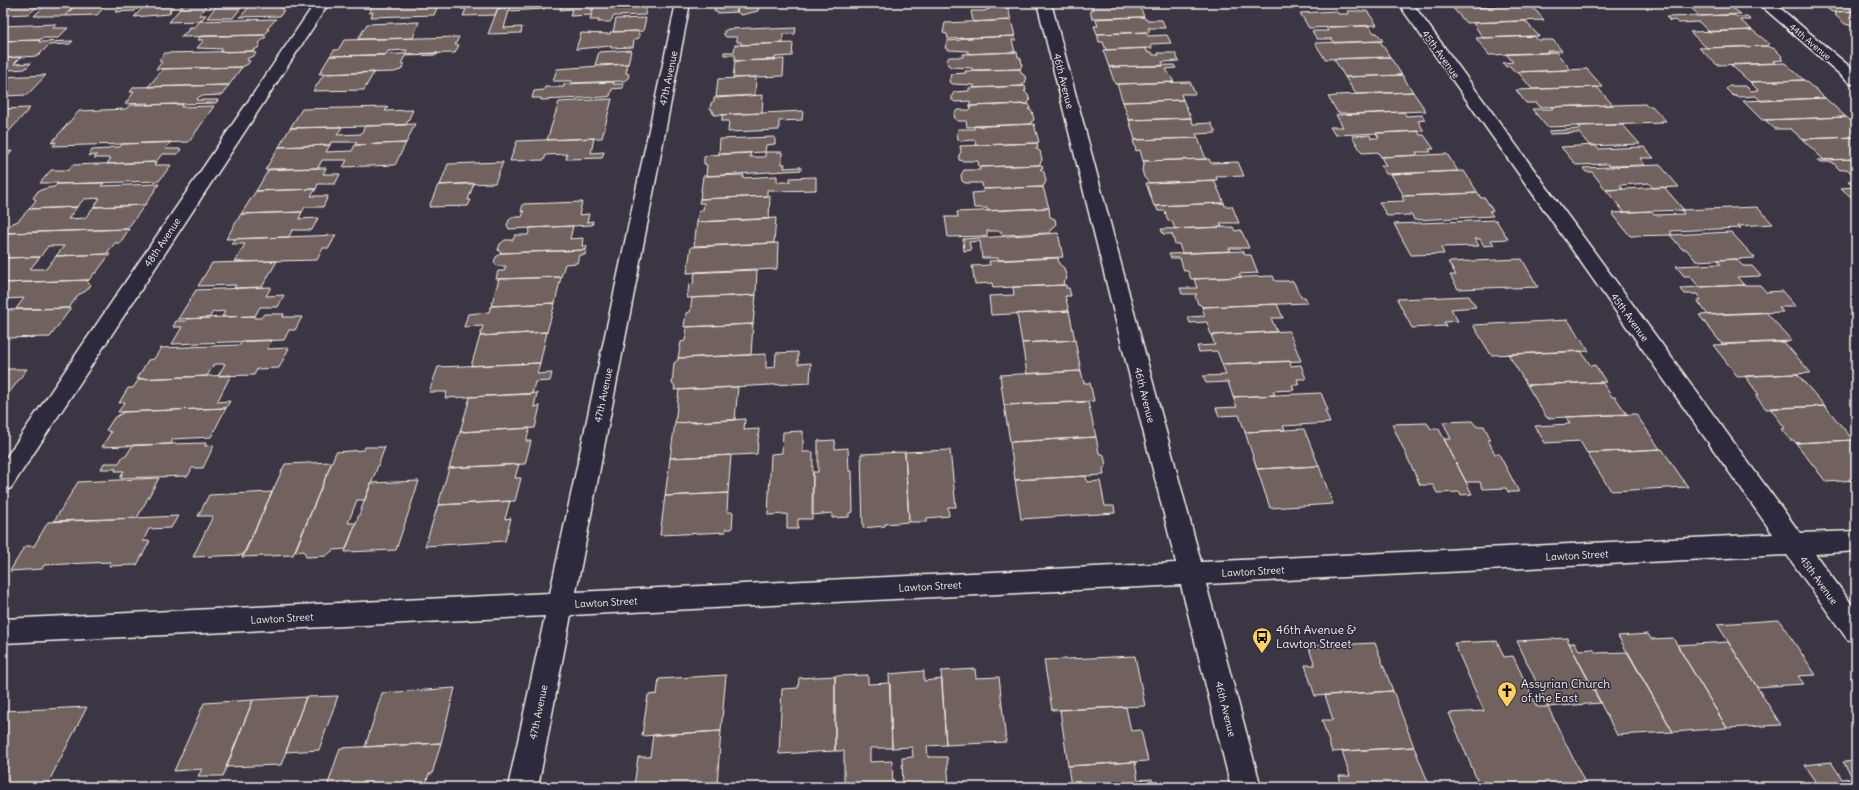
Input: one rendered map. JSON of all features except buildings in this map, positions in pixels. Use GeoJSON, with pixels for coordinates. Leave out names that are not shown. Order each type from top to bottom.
{"type":"FeatureCollection","features":[{"type":"Feature","properties":{"kind":"street","name":"48th Avenue"},"geometry":{"type":"LineString","coordinates":[[3,481],[322,3]]}},
{"type":"Feature","properties":{"kind":"street","name":"47th Avenue"},"geometry":{"type":"LineString","coordinates":[[523,787],[683,3]]}},
{"type":"Feature","properties":{"kind":"street","name":"46th Avenue"},"geometry":{"type":"LineString","coordinates":[[1044,3],[1246,787]]}},
{"type":"Feature","properties":{"kind":"street","name":"45th Avenue"},"geometry":{"type":"LineString","coordinates":[[1405,3],[1856,631]]}},
{"type":"Feature","properties":{"kind":"street","name":"44th Avenue"},"geometry":{"type":"LineString","coordinates":[[1765,3],[1856,80]]}},
{"type":"Feature","properties":{"kind":"street","name":"Lawton Street"},"geometry":{"type":"LineString","coordinates":[[3,631],[1856,541]]}},
{"type":"Feature","properties":{"kind":"place","name":"46th Avenue & Lawton Street"},"geometry":{"type":"Point","coordinates":[1262,654]}},
{"type":"Feature","properties":{"kind":"place","name":"Assyrian Church of the East"},"geometry":{"type":"Point","coordinates":[1507,708]}}]}
